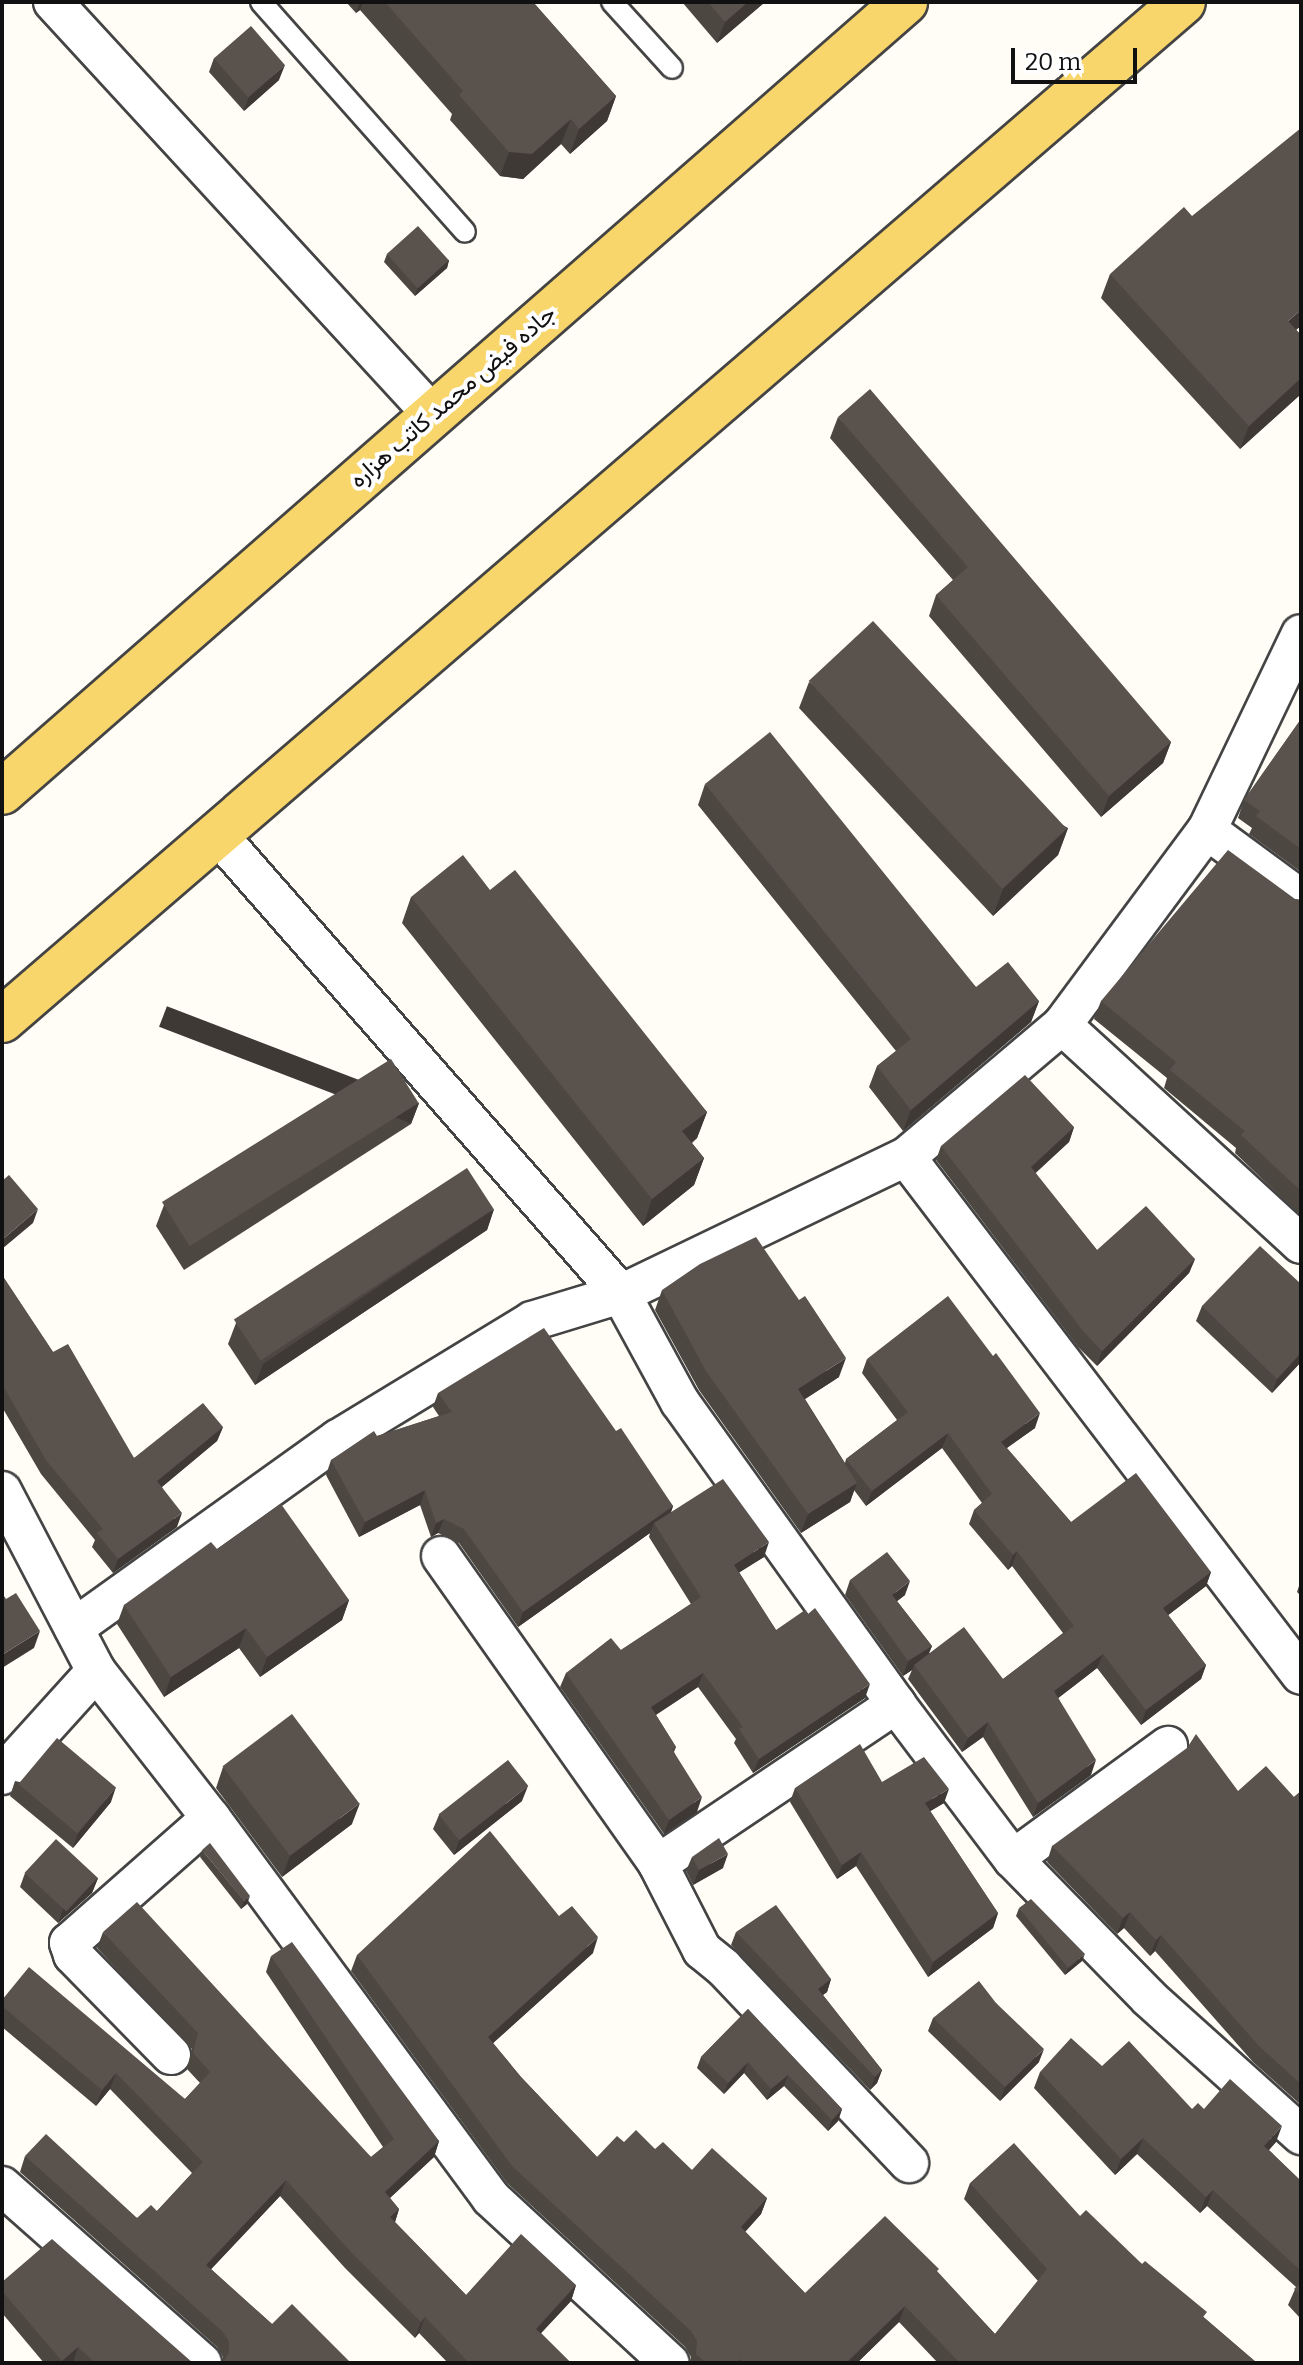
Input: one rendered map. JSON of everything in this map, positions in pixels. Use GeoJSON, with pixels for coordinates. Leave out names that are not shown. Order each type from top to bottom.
{"type":"FeatureCollection","features":[{"type":"Feature","properties":{"kind":"main road","name":"جاده فیض محمد کاتب هزاره"},"geometry":{"type":"LineString","coordinates":[[2,792],[905,2]]}},
{"type":"Feature","properties":{"kind":"main road"},"geometry":{"type":"LineString","coordinates":[[2,1020],[1183,2]]}},
{"type":"Feature","properties":{"kind":"street"},"geometry":{"type":"LineString","coordinates":[[53,2],[433,415]]}},
{"type":"Feature","properties":{"kind":"street"},"geometry":{"type":"LineString","coordinates":[[74,1628],[364,1423],[532,1321],[621,1294],[906,1157],[1062,1025],[1207,830],[1301,634]]}},
{"type":"Feature","properties":{"kind":"street"},"geometry":{"type":"LineString","coordinates":[[1207,830],[1301,899]]}},
{"type":"Feature","properties":{"kind":"street"},"geometry":{"type":"LineString","coordinates":[[217,834],[621,1294],[680,1402],[896,1704],[1013,1859],[1149,1998],[1301,2135]]}},
{"type":"Feature","properties":{"kind":"street"},"geometry":{"type":"LineString","coordinates":[[1062,1025],[1301,1244]]}},
{"type":"Feature","properties":{"kind":"street"},"geometry":{"type":"LineString","coordinates":[[906,1157],[1301,1675]]}},
{"type":"Feature","properties":{"kind":"street"},"geometry":{"type":"LineString","coordinates":[[2,1491],[96,1671],[211,1818],[491,2198],[670,2363]]}},
{"type":"Feature","properties":{"kind":"street"},"geometry":{"type":"LineString","coordinates":[[441,1556],[658,1864],[702,1950],[724,1968],[909,2163]]}},
{"type":"Feature","properties":{"kind":"street"},"geometry":{"type":"LineString","coordinates":[[2,1775],[96,1671]]}},
{"type":"Feature","properties":{"kind":"street"},"geometry":{"type":"LineString","coordinates":[[658,1864],[896,1704]]}},
{"type":"Feature","properties":{"kind":"street"},"geometry":{"type":"LineString","coordinates":[[1013,1859],[1168,1746]]}},
{"type":"Feature","properties":{"kind":"street"},"geometry":{"type":"LineString","coordinates":[[171,2055],[73,1955],[69,1943],[211,1818]]}},
{"type":"Feature","properties":{"kind":"street"},"geometry":{"type":"LineString","coordinates":[[2,2186],[202,2363]]}},
{"type":"Feature","properties":{"kind":"lane"},"geometry":{"type":"LineString","coordinates":[[612,2],[672,68]]}},
{"type":"Feature","properties":{"kind":"lane"},"geometry":{"type":"LineString","coordinates":[[268,5],[465,232]]}},
{"type":"Feature","properties":{"kind":"building"},"geometry":{"type":"Polygon","coordinates":[[[385,2],[533,2],[616,96],[579,129],[571,119],[532,154],[509,152],[459,95],[463,91],[385,2]]]}},
{"type":"Feature","properties":{"kind":"building"},"geometry":{"type":"Polygon","coordinates":[[[708,2],[748,2],[725,22],[708,2]]]}},
{"type":"Feature","properties":{"kind":"building"},"geometry":{"type":"Polygon","coordinates":[[[251,26],[285,65],[248,97],[214,58],[251,26]]]}},
{"type":"Feature","properties":{"kind":"building"},"geometry":{"type":"Polygon","coordinates":[[[1301,128],[1301,310],[1288,321],[1301,335],[1301,378],[1249,426],[1110,274],[1184,207],[1192,216],[1301,128]]]}},
{"type":"Feature","properties":{"kind":"building"},"geometry":{"type":"Polygon","coordinates":[[[418,226],[449,260],[418,288],[387,254],[418,226]]]}},
{"type":"Feature","properties":{"kind":"building"},"geometry":{"type":"Polygon","coordinates":[[[870,389],[1171,742],[1109,796],[936,595],[968,567],[838,417],[870,389]]]}},
{"type":"Feature","properties":{"kind":"building"},"geometry":{"type":"Polygon","coordinates":[[[873,621],[1067,829],[1002,889],[809,681],[873,621]]]}},
{"type":"Feature","properties":{"kind":"building"},"geometry":{"type":"Polygon","coordinates":[[[1301,719],[1301,849],[1256,816],[1260,811],[1244,800],[1301,719]]]}},
{"type":"Feature","properties":{"kind":"building"},"geometry":{"type":"Polygon","coordinates":[[[770,732],[976,987],[1008,962],[1039,1001],[911,1110],[877,1066],[911,1039],[705,784],[770,732]]]}},
{"type":"Feature","properties":{"kind":"building"},"geometry":{"type":"Polygon","coordinates":[[[1228,850],[1295,899],[1301,900],[1301,1191],[1241,1135],[1245,1131],[1170,1070],[1176,1062],[1101,1001],[1228,850]]]}},
{"type":"Feature","properties":{"kind":"building"},"geometry":{"type":"Polygon","coordinates":[[[463,855],[490,890],[515,870],[707,1112],[682,1131],[704,1158],[652,1199],[411,897],[463,855]]]}},
{"type":"Feature","properties":{"kind":"building"},"geometry":{"type":"Polygon","coordinates":[[[391,1059],[419,1103],[190,1246],[162,1202],[391,1059]]]}},
{"type":"Feature","properties":{"kind":"building"},"geometry":{"type":"Polygon","coordinates":[[[1025,1075],[1074,1127],[1031,1167],[1097,1250],[1146,1206],[1195,1259],[1102,1351],[1084,1332],[941,1146],[1025,1075]]]}},
{"type":"Feature","properties":{"kind":"building"},"geometry":{"type":"Polygon","coordinates":[[[467,1168],[494,1209],[261,1361],[234,1319],[467,1168]]]}},
{"type":"Feature","properties":{"kind":"building"},"geometry":{"type":"Polygon","coordinates":[[[9,1175],[38,1209],[2,1240],[2,1181],[9,1175]]]}},
{"type":"Feature","properties":{"kind":"building"},"geometry":{"type":"Polygon","coordinates":[[[756,1237],[799,1300],[805,1296],[846,1358],[798,1389],[857,1483],[808,1514],[706,1371],[662,1290],[700,1264],[756,1237]]]}},
{"type":"Feature","properties":{"kind":"building"},"geometry":{"type":"Polygon","coordinates":[[[1260,1246],[1301,1284],[1301,1353],[1277,1379],[1202,1306],[1260,1246]]]}},
{"type":"Feature","properties":{"kind":"building"},"geometry":{"type":"Polygon","coordinates":[[[2,1275],[53,1352],[68,1344],[134,1458],[203,1403],[223,1427],[157,1481],[182,1513],[118,1559],[97,1533],[103,1529],[46,1460],[2,1384],[2,1275]]]}},
{"type":"Feature","properties":{"kind":"building"},"geometry":{"type":"Polygon","coordinates":[[[948,1296],[993,1356],[996,1353],[1040,1413],[1001,1442],[1071,1522],[1136,1473],[1211,1572],[1163,1608],[1206,1665],[1146,1710],[1103,1654],[1054,1691],[1096,1760],[1038,1803],[988,1722],[968,1738],[914,1665],[964,1627],[1003,1679],[1074,1626],[1017,1551],[1013,1555],[974,1510],[992,1494],[948,1433],[872,1491],[846,1459],[908,1412],[867,1359],[948,1296]]]}},
{"type":"Feature","properties":{"kind":"building"},"geometry":{"type":"Polygon","coordinates":[[[544,1328],[616,1431],[621,1428],[673,1506],[523,1612],[464,1529],[444,1519],[436,1523],[425,1490],[365,1522],[331,1460],[374,1431],[377,1436],[452,1412],[438,1393],[544,1328]]]}},
{"type":"Feature","properties":{"kind":"building"},"geometry":{"type":"Polygon","coordinates":[[[723,1479],[769,1542],[734,1565],[776,1630],[805,1610],[808,1614],[815,1608],[870,1684],[759,1759],[739,1729],[743,1727],[703,1673],[651,1707],[676,1747],[672,1749],[702,1797],[669,1820],[566,1673],[611,1638],[621,1650],[701,1597],[654,1523],[723,1479]]]}},
{"type":"Feature","properties":{"kind":"building"},"geometry":{"type":"Polygon","coordinates":[[[281,1504],[349,1600],[267,1657],[246,1628],[171,1677],[124,1605],[211,1542],[217,1549],[281,1504]]]}},
{"type":"Feature","properties":{"kind":"building"},"geometry":{"type":"Polygon","coordinates":[[[887,1552],[910,1581],[892,1595],[932,1646],[908,1661],[850,1580],[887,1552]]]}},
{"type":"Feature","properties":{"kind":"building"},"geometry":{"type":"Polygon","coordinates":[[[2,1593],[6,1599],[16,1593],[40,1631],[2,1655],[2,1593]]]}},
{"type":"Feature","properties":{"kind":"building"},"geometry":{"type":"Polygon","coordinates":[[[292,1714],[359,1803],[290,1856],[223,1766],[292,1714]]]}},
{"type":"Feature","properties":{"kind":"building"},"geometry":{"type":"Polygon","coordinates":[[[1196,1734],[1238,1791],[1266,1766],[1294,1797],[1301,1791],[1301,2084],[1259,2046],[1161,1935],[1156,1940],[1130,1912],[1123,1918],[1052,1846],[1187,1748],[1196,1734]]]}},
{"type":"Feature","properties":{"kind":"building"},"geometry":{"type":"Polygon","coordinates":[[[57,1738],[116,1787],[77,1833],[18,1784],[57,1738]]]}},
{"type":"Feature","properties":{"kind":"building"},"geometry":{"type":"Polygon","coordinates":[[[860,1744],[882,1782],[924,1757],[949,1789],[925,1803],[998,1913],[933,1962],[861,1852],[842,1865],[795,1788],[860,1744]]]}},
{"type":"Feature","properties":{"kind":"building"},"geometry":{"type":"Polygon","coordinates":[[[508,1760],[528,1786],[459,1840],[439,1814],[508,1760]]]}},
{"type":"Feature","properties":{"kind":"building"},"geometry":{"type":"Polygon","coordinates":[[[490,1831],[559,1916],[572,1906],[598,1937],[488,2037],[521,2077],[597,2157],[617,2136],[624,2142],[636,2130],[655,2149],[663,2142],[692,2170],[712,2148],[767,2198],[741,2227],[805,2293],[885,2216],[939,2269],[937,2271],[995,2334],[1047,2269],[970,2183],[1014,2143],[1080,2216],[1086,2210],[1142,2264],[1145,2261],[1207,2312],[1203,2317],[1257,2363],[960,2363],[905,2306],[846,2363],[744,2363],[740,2359],[736,2363],[706,2363],[696,2354],[697,2341],[691,2331],[513,2167],[357,1955],[490,1831]]]}},
{"type":"Feature","properties":{"kind":"building"},"geometry":{"type":"Polygon","coordinates":[[[719,1838],[728,1854],[699,1870],[692,1857],[719,1838]]]}},
{"type":"Feature","properties":{"kind":"building"},"geometry":{"type":"Polygon","coordinates":[[[56,1839],[98,1878],[66,1912],[25,1873],[56,1839]]]}},
{"type":"Feature","properties":{"kind":"building"},"geometry":{"type":"Polygon","coordinates":[[[210,1843],[250,1896],[244,1901],[202,1850],[210,1843]]]}},
{"type":"Feature","properties":{"kind":"building"},"geometry":{"type":"Polygon","coordinates":[[[1031,1899],[1085,1954],[1068,1968],[1019,1908],[1031,1899]]]}},
{"type":"Feature","properties":{"kind":"building"},"geometry":{"type":"Polygon","coordinates":[[[137,1902],[371,2157],[394,2139],[271,1956],[292,1942],[439,2141],[385,2192],[399,2209],[390,2217],[466,2295],[521,2234],[576,2285],[536,2329],[571,2363],[469,2363],[425,2317],[421,2322],[351,2252],[286,2180],[206,2265],[272,2324],[292,2304],[351,2363],[221,2363],[229,2352],[229,2341],[222,2331],[25,2156],[46,2134],[137,2218],[151,2205],[157,2211],[203,2162],[116,2073],[102,2090],[2,2006],[2,2000],[29,1967],[185,2099],[210,2072],[193,2053],[198,2033],[103,1932],[137,1902]]]}},
{"type":"Feature","properties":{"kind":"building"},"geometry":{"type":"Polygon","coordinates":[[[776,1905],[831,1979],[818,1989],[882,2070],[875,2077],[736,1932],[776,1905]]]}},
{"type":"Feature","properties":{"kind":"building"},"geometry":{"type":"Polygon","coordinates":[[[979,1981],[996,2003],[1044,2049],[1005,2087],[933,2018],[979,1981]]]}},
{"type":"Feature","properties":{"kind":"building"},"geometry":{"type":"Polygon","coordinates":[[[748,2009],[842,2109],[832,2120],[788,2075],[771,2089],[748,2062],[728,2083],[701,2057],[748,2009]]]}},
{"type":"Feature","properties":{"kind":"building"},"geometry":{"type":"Polygon","coordinates":[[[1071,2038],[1102,2066],[1129,2041],[1192,2109],[1198,2103],[1204,2109],[1230,2079],[1282,2126],[1264,2146],[1301,2181],[1301,2271],[1213,2190],[1206,2197],[1143,2138],[1121,2159],[1040,2072],[1071,2038]]]}},
{"type":"Feature","properties":{"kind":"building"},"geometry":{"type":"Polygon","coordinates":[[[52,2239],[193,2363],[95,2363],[78,2347],[62,2361],[2,2291],[2,2282],[52,2239]]]}},
{"type":"Feature","properties":{"kind":"building"},"geometry":{"type":"Polygon","coordinates":[[[1301,2283],[1301,2296],[1294,2289],[1301,2283]]]}}]}
